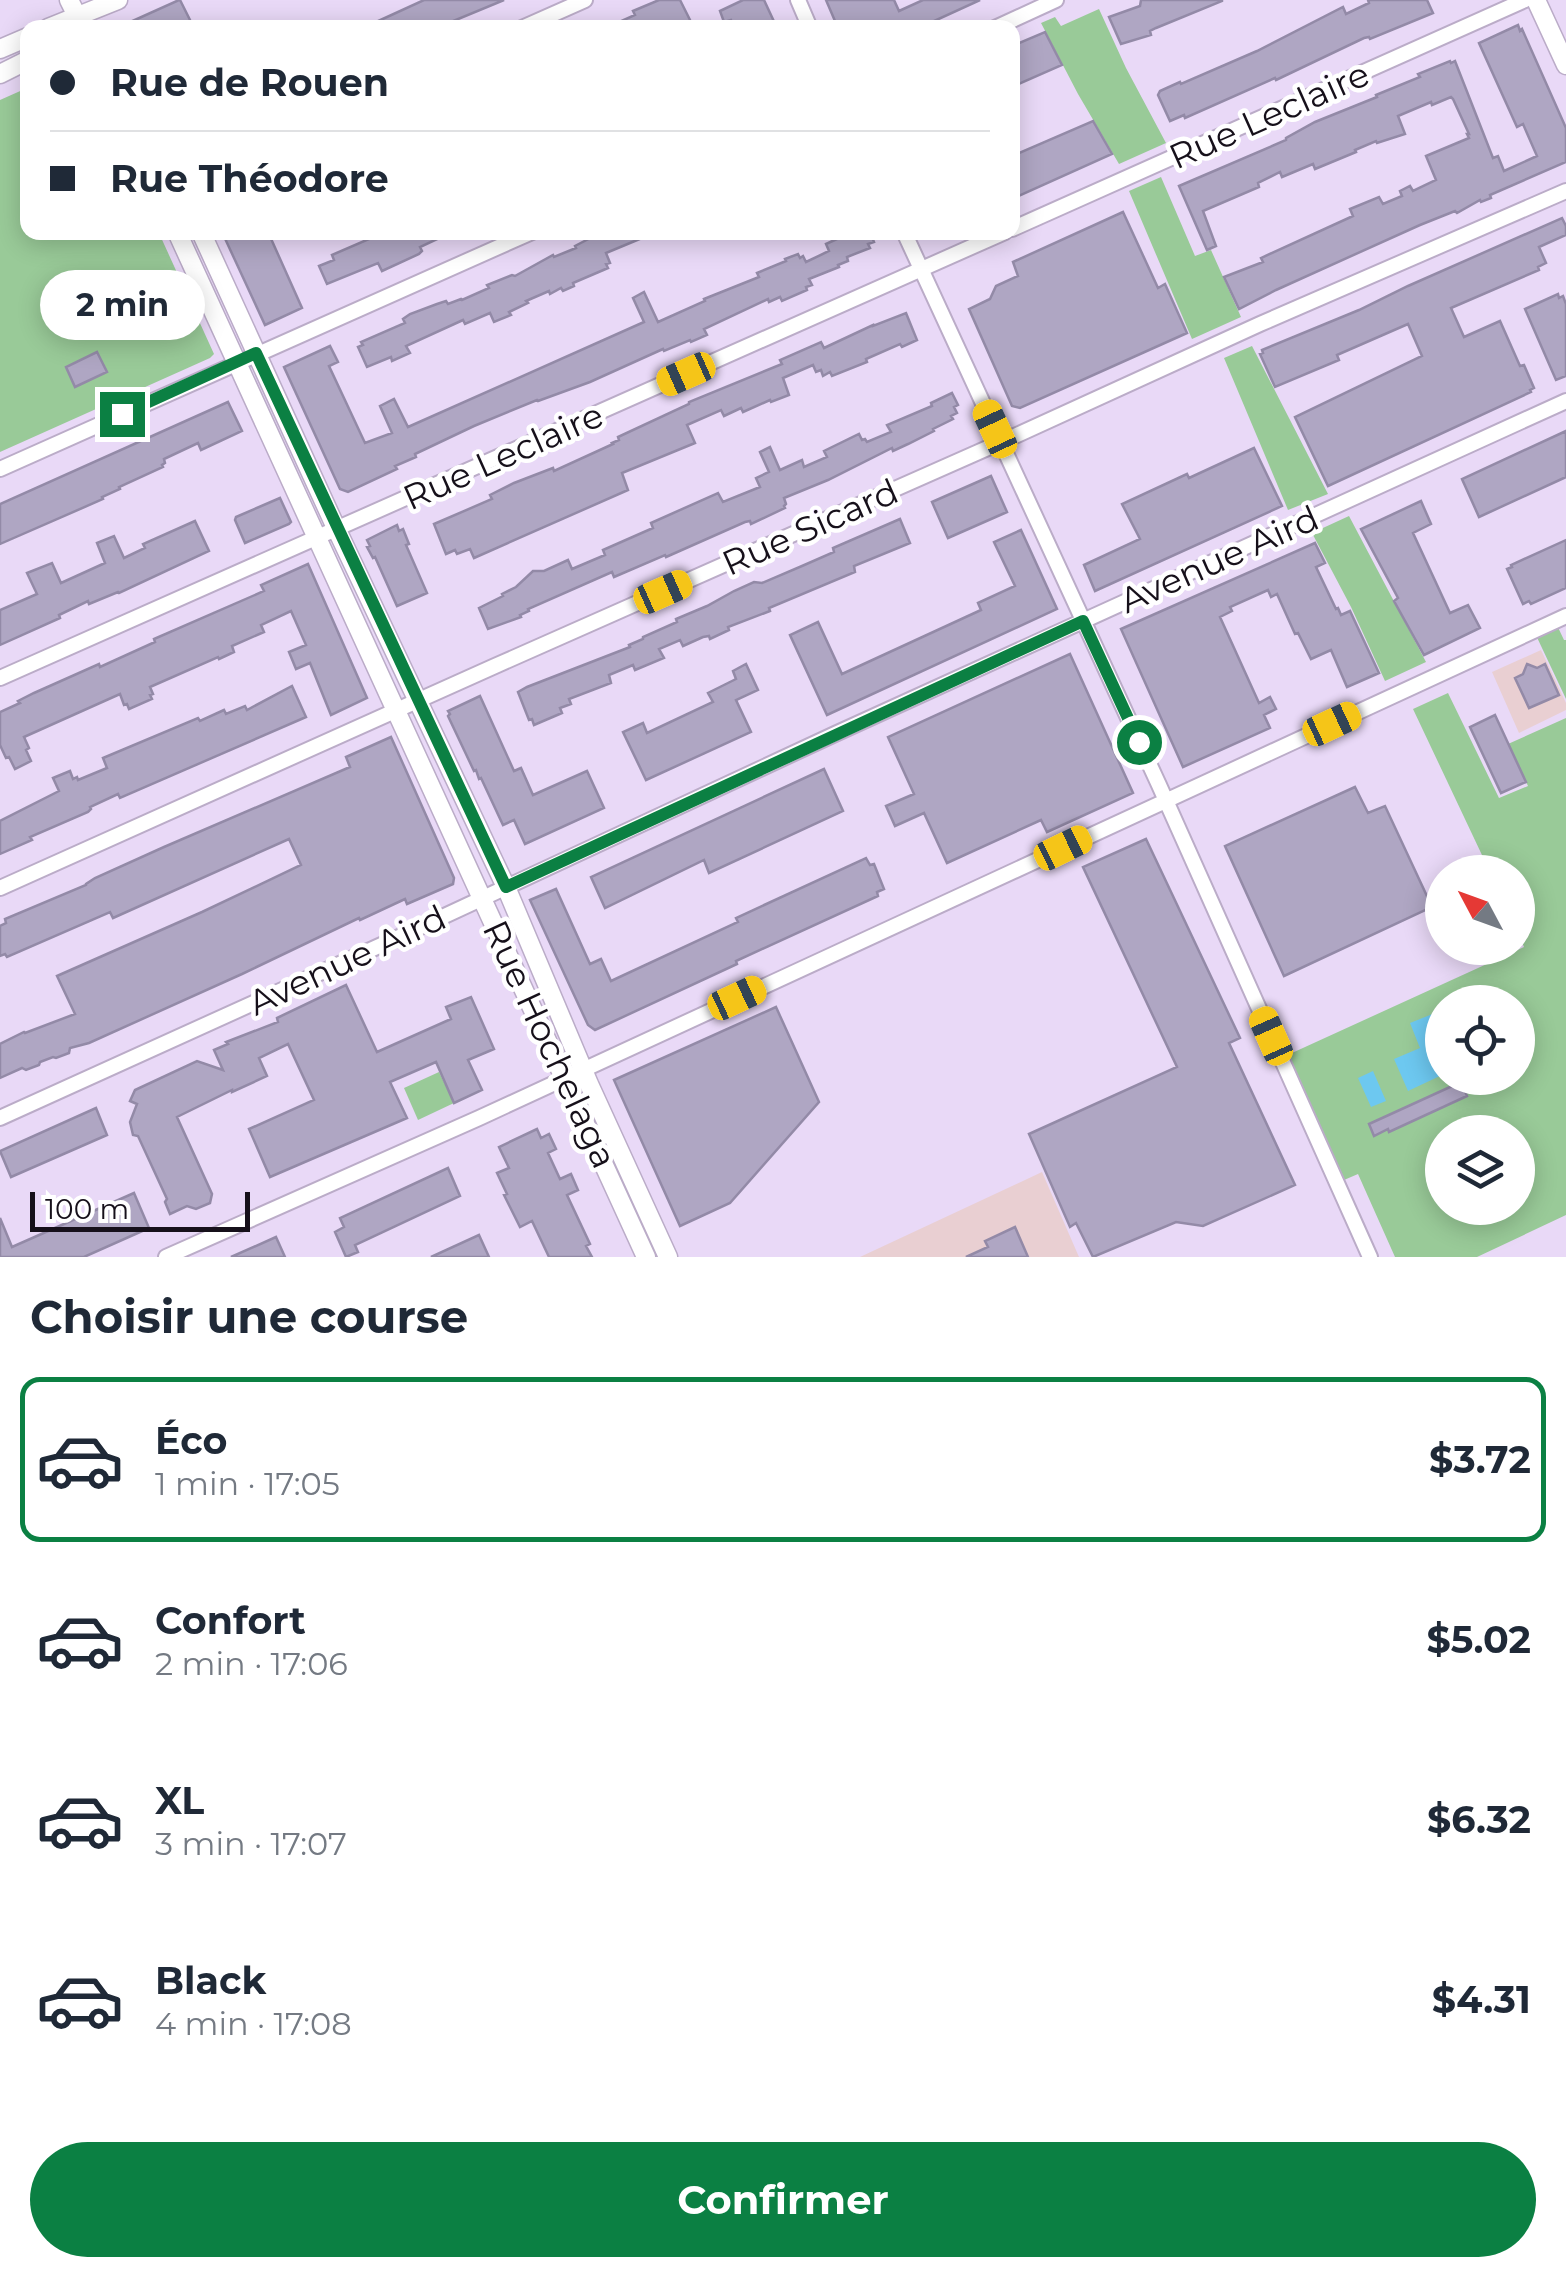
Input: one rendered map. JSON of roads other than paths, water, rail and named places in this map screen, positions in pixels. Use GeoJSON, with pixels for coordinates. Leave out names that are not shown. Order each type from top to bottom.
{"type":"FeatureCollection","features":[{"type":"Feature","properties":{"kind":"main road"},"geometry":{"type":"LineString","coordinates":[[84,13],[118,0]]}},
{"type":"Feature","properties":{"kind":"main road"},"geometry":{"type":"LineString","coordinates":[[1536,0],[1566,64]]}},
{"type":"Feature","properties":{"kind":"main road","name":"Rue Hochelaga"},"geometry":{"type":"LineString","coordinates":[[181,240],[482,898],[668,1257]]}},
{"type":"Feature","properties":{"kind":"main road","name":"Rue Hochelaga"},"geometry":{"type":"LineString","coordinates":[[205,240],[506,887],[646,1257]]}},
{"type":"Feature","properties":{"kind":"street"},"geometry":{"type":"LineString","coordinates":[[540,20],[586,0]]}},
{"type":"Feature","properties":{"kind":"street"},"geometry":{"type":"LineString","coordinates":[[1012,20],[1056,0]]}},
{"type":"Feature","properties":{"kind":"street","name":"Rue Leclaire"},"geometry":{"type":"LineString","coordinates":[[1020,225],[1525,0]]}},
{"type":"Feature","properties":{"kind":"street","name":"Rue Sicard"},"geometry":{"type":"LineString","coordinates":[[0,888],[1566,191]]}},
{"type":"Feature","properties":{"kind":"street"},"geometry":{"type":"LineString","coordinates":[[0,469],[514,240]]}},
{"type":"Feature","properties":{"kind":"street"},"geometry":{"type":"LineString","coordinates":[[908,240],[1166,800],[1370,1257]]}},
{"type":"Feature","properties":{"kind":"street","name":"Rue Leclaire"},"geometry":{"type":"LineString","coordinates":[[0,678],[988,240]]}},
{"type":"Feature","properties":{"kind":"street","name":"Avenue Aird"},"geometry":{"type":"LineString","coordinates":[[0,1118],[1566,401]]}},
{"type":"Feature","properties":{"kind":"street"},"geometry":{"type":"LineString","coordinates":[[166,1257],[1566,616]]}},
{"type":"Feature","properties":{"kind":"water"},"geometry":{"type":"Polygon","coordinates":[[[1425,1017],[1425,1083],[1408,1091],[1394,1059],[1420,1048],[1410,1023],[1425,1017]]]}},
{"type":"Feature","properties":{"kind":"water"},"geometry":{"type":"Polygon","coordinates":[[[1373,1071],[1386,1101],[1371,1107],[1358,1078],[1373,1071]]]}}]}
